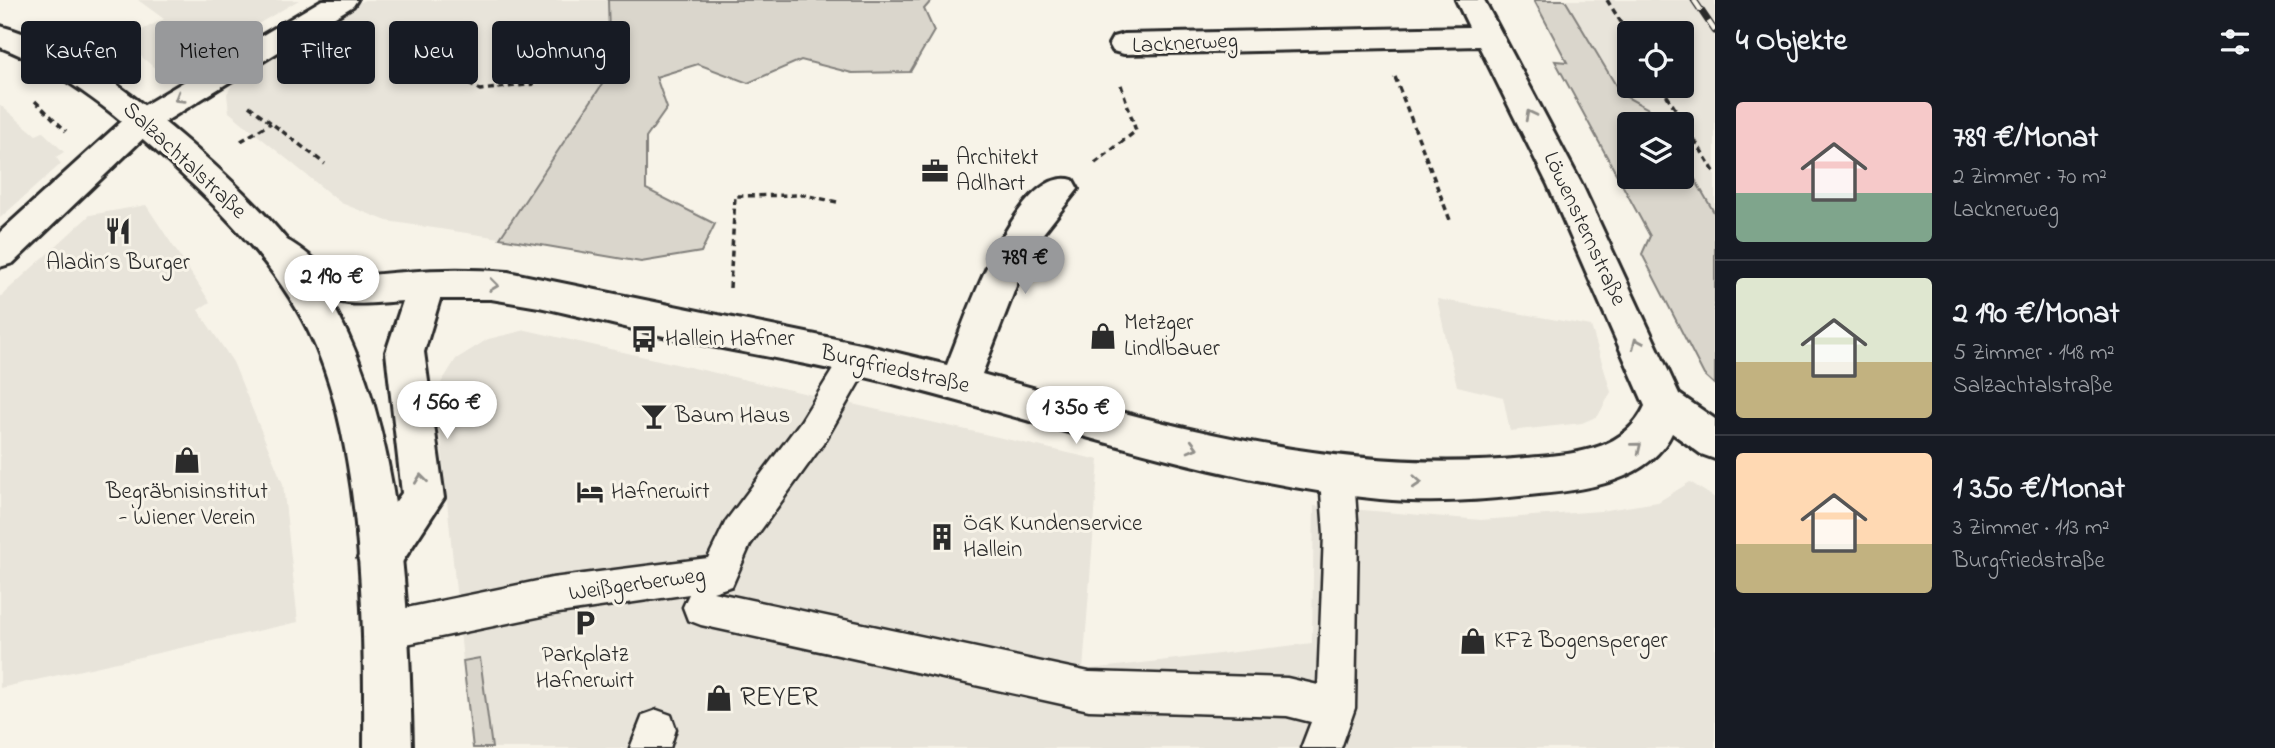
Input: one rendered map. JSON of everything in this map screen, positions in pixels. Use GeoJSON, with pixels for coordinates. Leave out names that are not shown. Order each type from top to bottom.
{"type":"FeatureCollection","features":[{"type":"Feature","properties":{"kind":"street"},"geometry":{"type":"LineString","coordinates":[[0,253],[142,121],[343,0]]}},
{"type":"Feature","properties":{"kind":"street","name":"Löwensternstraße"},"geometry":{"type":"LineString","coordinates":[[1470,0],[1565,185],[1665,406]]}},
{"type":"Feature","properties":{"kind":"street","name":"Salzachtalstraße"},"geometry":{"type":"LineString","coordinates":[[0,36],[37,49],[78,71],[142,121],[247,218],[307,296],[337,351],[358,423],[380,558],[387,645],[402,748]]}},
{"type":"Feature","properties":{"kind":"street","name":"Lacknerweg"},"geometry":{"type":"LineString","coordinates":[[1124,44],[1490,36]]}},
{"type":"Feature","properties":{"kind":"street"},"geometry":{"type":"LineString","coordinates":[[959,384],[1014,246],[1032,219],[1061,189]]}},
{"type":"Feature","properties":{"kind":"street","name":"Burgfriedstraße"},"geometry":{"type":"LineString","coordinates":[[269,245],[306,274],[331,286],[354,291],[478,283],[521,288],[646,317],[856,359],[1253,463],[1337,478],[1461,484],[1524,479],[1603,466],[1634,452],[1655,431],[1665,406]]}},
{"type":"Feature","properties":{"kind":"street"},"geometry":{"type":"LineString","coordinates":[[380,558],[423,498],[405,352],[426,286]]}},
{"type":"Feature","properties":{"kind":"street"},"geometry":{"type":"LineString","coordinates":[[1665,406],[1715,441]]}},
{"type":"Feature","properties":{"kind":"street","name":"Salzachtalstraße"},"geometry":{"type":"LineString","coordinates":[[387,645],[388,748]]}},
{"type":"Feature","properties":{"kind":"lane","name":"Weißgerberweg"},"geometry":{"type":"LineString","coordinates":[[387,645],[526,601],[660,579],[719,575],[738,533],[813,430],[856,359]]}},
{"type":"Feature","properties":{"kind":"lane"},"geometry":{"type":"LineString","coordinates":[[1321,748],[1336,708],[1340,534],[1337,478]]}},
{"type":"Feature","properties":{"kind":"lane"},"geometry":{"type":"LineString","coordinates":[[701,607],[1089,691],[1287,697],[1336,708]]}},
{"type":"Feature","properties":{"kind":"path"},"geometry":{"type":"LineString","coordinates":[[1607,0],[1620,21]]}},
{"type":"Feature","properties":{"kind":"path"},"geometry":{"type":"LineString","coordinates":[[1376,38],[1395,77],[1450,220]]}},
{"type":"Feature","properties":{"kind":"path","name":"Lacknerweg"},"geometry":{"type":"LineString","coordinates":[[1061,189],[1136,131],[1112,58],[1124,44]]}},
{"type":"Feature","properties":{"kind":"path"},"geometry":{"type":"LineString","coordinates":[[469,84],[480,90],[534,84]]}},
{"type":"Feature","properties":{"kind":"path"},"geometry":{"type":"LineString","coordinates":[[30,97],[60,121],[70,137]]}},
{"type":"Feature","properties":{"kind":"path"},"geometry":{"type":"LineString","coordinates":[[1668,98],[1715,173]]}},
{"type":"Feature","properties":{"kind":"path"},"geometry":{"type":"LineString","coordinates":[[244,102],[325,164]]}},
{"type":"Feature","properties":{"kind":"path"},"geometry":{"type":"LineString","coordinates":[[241,141],[271,123]]}},
{"type":"Feature","properties":{"kind":"path"},"geometry":{"type":"LineString","coordinates":[[728,293],[733,280],[735,196],[804,195],[837,202]]}},
{"type":"Feature","properties":{"kind":"shaded area"},"geometry":{"type":"Polygon","coordinates":[[[138,0],[299,0],[263,21],[160,21],[164,19],[138,0]]]}},
{"type":"Feature","properties":{"kind":"shaded area"},"geometry":{"type":"Polygon","coordinates":[[[364,0],[608,0],[609,21],[492,21],[492,84],[602,84],[500,238],[387,221],[341,203],[229,112],[227,94],[232,84],[263,84],[263,62],[277,54],[277,84],[375,84],[375,21],[330,21],[364,0]]]}},
{"type":"Feature","properties":{"kind":"shaded area"},"geometry":{"type":"Polygon","coordinates":[[[608,0],[932,0],[924,9],[934,31],[910,72],[852,73],[801,60],[748,83],[698,64],[656,77],[667,108],[646,138],[646,189],[715,224],[701,252],[641,262],[500,238],[602,84],[630,84],[630,21],[609,21],[608,0]]]}},
{"type":"Feature","properties":{"kind":"shaded area"},"geometry":{"type":"Polygon","coordinates":[[[1534,0],[1565,0],[1617,87],[1617,98],[1628,98],[1654,112],[1617,112],[1617,175],[1555,61],[1567,62],[1534,0]]]}},
{"type":"Feature","properties":{"kind":"shaded area"},"geometry":{"type":"Polygon","coordinates":[[[1565,0],[1715,0],[1715,214],[1694,178],[1694,112],[1654,112],[1628,98],[1694,98],[1694,21],[1617,21],[1617,87],[1565,0]]]}},
{"type":"Feature","properties":{"kind":"shaded area"},"geometry":{"type":"Polygon","coordinates":[[[155,24],[155,68],[141,56],[141,30],[155,24]]]}},
{"type":"Feature","properties":{"kind":"shaded area"},"geometry":{"type":"Polygon","coordinates":[[[0,105],[36,135],[43,132],[64,152],[56,157],[61,164],[0,218],[0,105]]]}},
{"type":"Feature","properties":{"kind":"shaded area"},"geometry":{"type":"Polygon","coordinates":[[[1694,178],[1715,214],[1715,385],[1704,375],[1642,254],[1650,236],[1624,189],[1694,189],[1694,178]]]}},
{"type":"Feature","properties":{"kind":"shaded area"},"geometry":{"type":"Polygon","coordinates":[[[146,205],[210,302],[198,310],[233,362],[283,484],[298,622],[0,688],[0,297],[90,215],[146,205]]]}},
{"type":"Feature","properties":{"kind":"shaded area"},"geometry":{"type":"Polygon","coordinates":[[[1437,299],[1591,326],[1611,392],[1598,416],[1582,423],[1510,431],[1503,397],[1457,386],[1437,299]]]}},
{"type":"Feature","properties":{"kind":"shaded area"},"geometry":{"type":"Polygon","coordinates":[[[526,330],[1099,460],[1083,670],[1312,643],[1314,506],[1481,520],[1600,511],[1658,502],[1690,482],[1715,498],[1715,748],[492,748],[480,659],[463,661],[436,391],[456,359],[488,339],[526,330]]]}},
{"type":"Feature","properties":{"kind":"shaded area"},"geometry":{"type":"Polygon","coordinates":[[[480,658],[492,748],[473,748],[463,661],[480,658]]]}},
{"type":"Feature","properties":{"kind":"railway"},"geometry":{"type":"LineString","coordinates":[[1694,0],[1715,31]]}},
{"type":"Feature","properties":{"kind":"place","name":"Architekt Adlhart"},"geometry":{"type":"Point","coordinates":[935,171]}},
{"type":"Feature","properties":{"kind":"place","name":"Aladin´s Burger"},"geometry":{"type":"Point","coordinates":[118,231]}},
{"type":"Feature","properties":{"kind":"place","name":"Metzger Lindlbauer"},"geometry":{"type":"Point","coordinates":[1103,336]}},
{"type":"Feature","properties":{"kind":"place","name":"Hallein Hafner"},"geometry":{"type":"Point","coordinates":[644,339]}},
{"type":"Feature","properties":{"kind":"place","name":"Baum Haus"},"geometry":{"type":"Point","coordinates":[654,416]}},
{"type":"Feature","properties":{"kind":"place","name":"Begräbnisinstitut - Wiener Verein"},"geometry":{"type":"Point","coordinates":[187,460]}},
{"type":"Feature","properties":{"kind":"place","name":"Hafnerwirt"},"geometry":{"type":"Point","coordinates":[590,492]}},
{"type":"Feature","properties":{"kind":"place","name":"ÖGK Kundenservice Hallein"},"geometry":{"type":"Point","coordinates":[942,537]}},
{"type":"Feature","properties":{"kind":"place","name":"Parkplatz Hafnerwirt"},"geometry":{"type":"Point","coordinates":[585,623]}},
{"type":"Feature","properties":{"kind":"place","name":"KFZ Bogensperger"},"geometry":{"type":"Point","coordinates":[1473,641]}},
{"type":"Feature","properties":{"kind":"place","name":"REYER"},"geometry":{"type":"Point","coordinates":[719,698]}}]}
